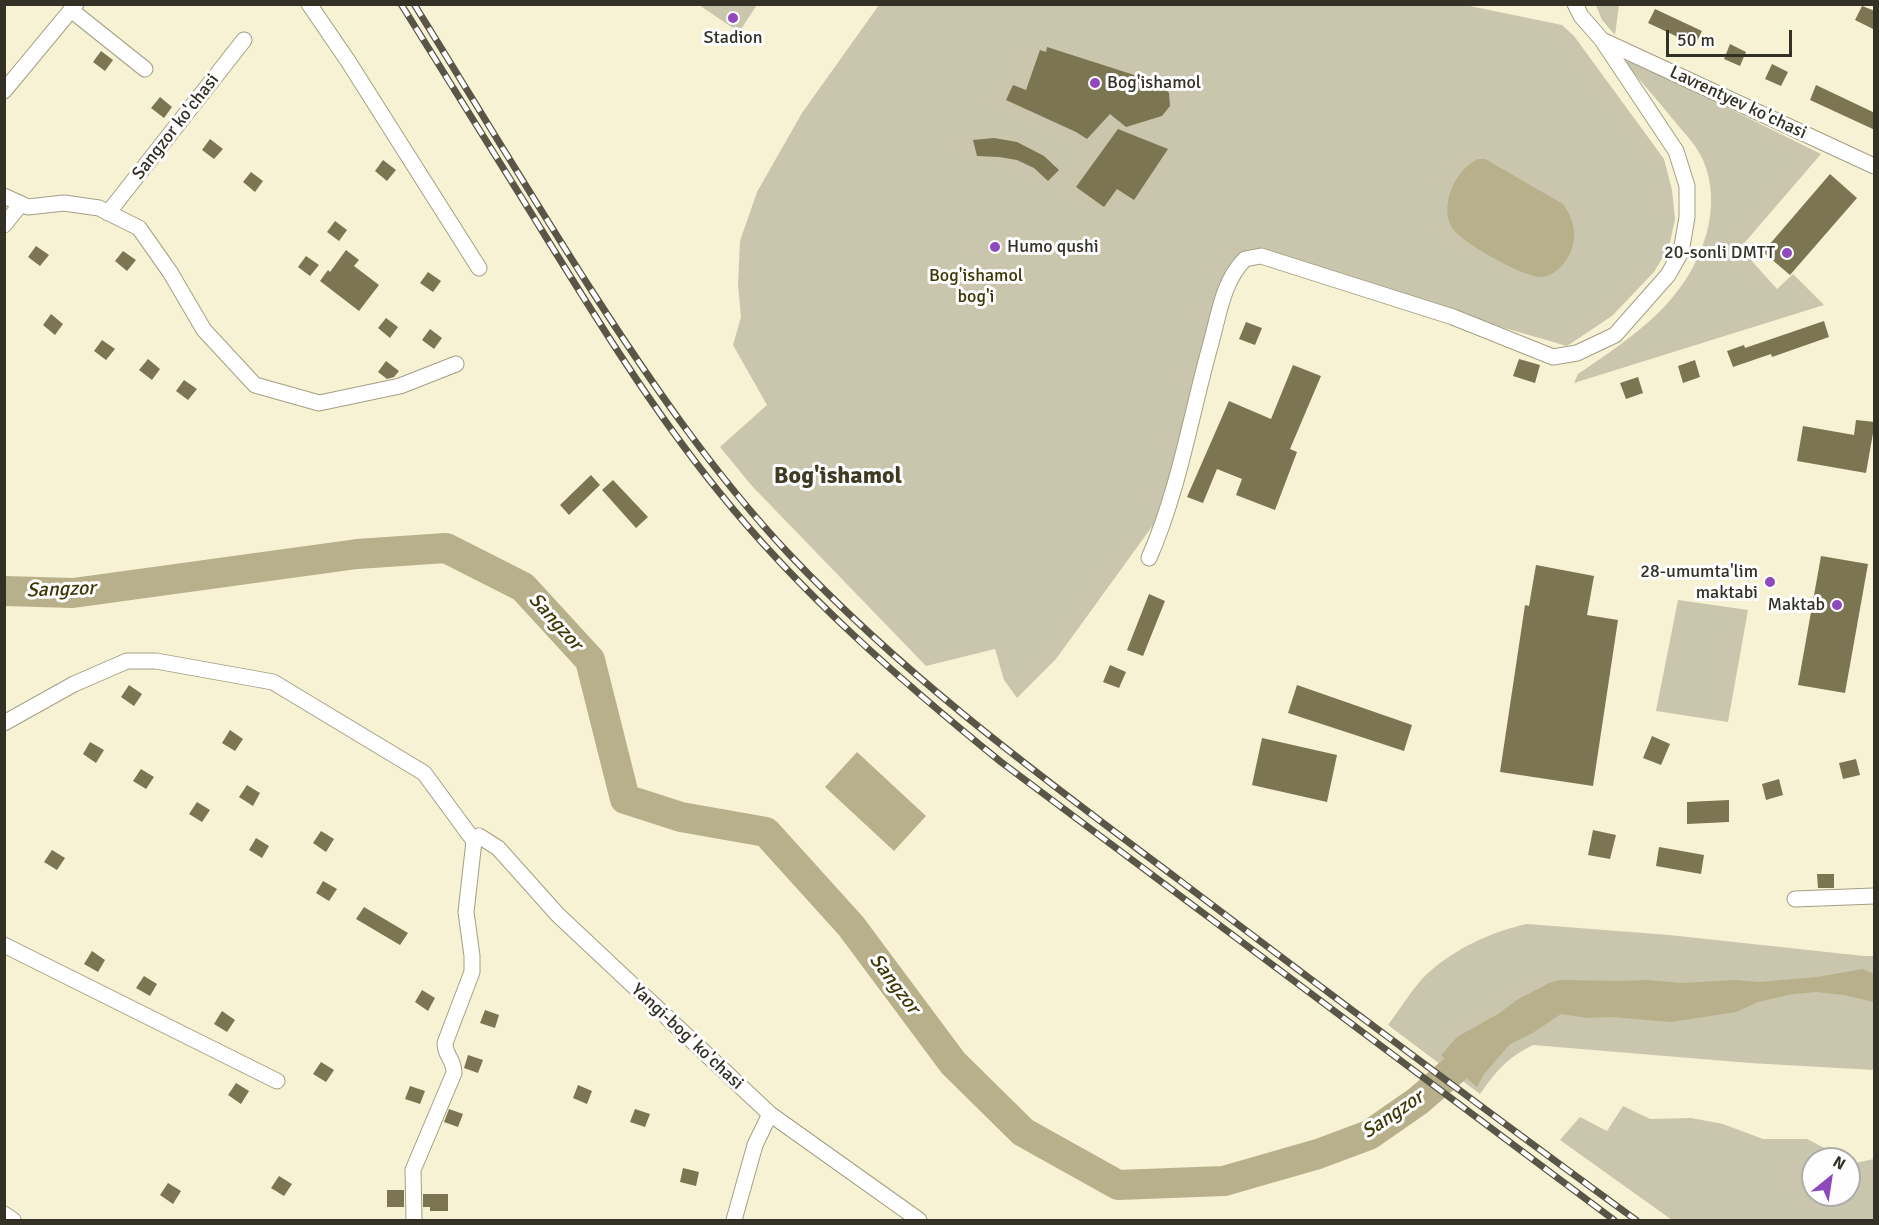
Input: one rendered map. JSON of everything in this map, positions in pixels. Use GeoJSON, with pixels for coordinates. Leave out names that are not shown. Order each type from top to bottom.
{"type":"FeatureCollection","features":[{"type":"Feature","properties":{"kind":"street"},"geometry":{"type":"LineString","coordinates":[[309,4],[348,61],[479,268]]}},
{"type":"Feature","properties":{"kind":"street"},"geometry":{"type":"LineString","coordinates":[[1149,558],[1164,522],[1200,380],[1229,280],[1245,259],[1261,256],[1453,317],[1552,357],[1577,353],[1615,335],[1668,275],[1681,252],[1687,217],[1687,186],[1676,151],[1602,40],[1581,16],[1575,4]]}},
{"type":"Feature","properties":{"kind":"street"},"geometry":{"type":"LineString","coordinates":[[4,91],[74,7],[145,69]]}},
{"type":"Feature","properties":{"kind":"street","name":"Sangzor ko'chasi"},"geometry":{"type":"LineString","coordinates":[[108,213],[244,40]]}},
{"type":"Feature","properties":{"kind":"street","name":"Lavrentyev ko'chasi"},"geometry":{"type":"LineString","coordinates":[[1602,40],[1875,165]]}},
{"type":"Feature","properties":{"kind":"street"},"geometry":{"type":"LineString","coordinates":[[4,196],[28,207],[64,204],[99,208],[139,228],[170,272],[204,330],[255,385],[319,403],[400,386],[456,364]]}},
{"type":"Feature","properties":{"kind":"street"},"geometry":{"type":"LineString","coordinates":[[4,225],[21,204]]}},
{"type":"Feature","properties":{"kind":"street"},"geometry":{"type":"LineString","coordinates":[[4,723],[74,684],[127,661],[156,662],[273,682],[424,773],[474,841],[466,912],[472,972],[445,1043],[445,1050],[454,1062],[454,1073],[413,1170],[414,1221]]}},
{"type":"Feature","properties":{"kind":"street","name":"Yangi-bog' ko'chasi"},"geometry":{"type":"LineString","coordinates":[[474,841],[479,836],[498,848],[558,915],[770,1114],[919,1221]]}},
{"type":"Feature","properties":{"kind":"street"},"geometry":{"type":"LineString","coordinates":[[1794,899],[1875,896]]}},
{"type":"Feature","properties":{"kind":"street"},"geometry":{"type":"LineString","coordinates":[[4,945],[277,1081]]}},
{"type":"Feature","properties":{"kind":"street"},"geometry":{"type":"LineString","coordinates":[[735,1221],[755,1145],[770,1114]]}},
{"type":"Feature","properties":{"kind":"street"},"geometry":{"type":"LineString","coordinates":[[4,1214],[13,1221]]}},
{"type":"Feature","properties":{"kind":"green space","name":"Stadion"},"geometry":{"type":"Polygon","coordinates":[[[699,5],[757,5],[739,32],[699,5]]]}},
{"type":"Feature","properties":{"kind":"green space","name":"Bog'ishamol bog'i"},"geometry":{"type":"Polygon","coordinates":[[[879,5],[1465,5],[1562,25],[1574,36],[1664,159],[1672,190],[1675,219],[1669,247],[1654,272],[1612,316],[1567,346],[1494,325],[1258,249],[1240,255],[1230,266],[1223,279],[1159,517],[1056,659],[1017,698],[1004,680],[995,649],[926,666],[752,486],[720,447],[767,405],[733,345],[741,317],[738,285],[740,241],[757,192],[802,113],[879,5]]]}},
{"type":"Feature","properties":{"kind":"green space"},"geometry":{"type":"Polygon","coordinates":[[[1596,5],[1619,5],[1615,35],[1602,20],[1596,5]]]}},
{"type":"Feature","properties":{"kind":"green space"},"geometry":{"type":"Polygon","coordinates":[[[1629,59],[1821,154],[1740,248],[1777,289],[1793,274],[1824,305],[1574,383],[1578,374],[1638,331],[1673,297],[1687,278],[1698,256],[1709,223],[1710,187],[1701,155],[1626,64],[1629,59]]]}},
{"type":"Feature","properties":{"kind":"green space"},"geometry":{"type":"Polygon","coordinates":[[[1678,600],[1748,610],[1728,722],[1656,711],[1678,600]]]}},
{"type":"Feature","properties":{"kind":"green space"},"geometry":{"type":"Polygon","coordinates":[[[1527,924],[1669,935],[1874,956],[1874,1070],[1750,1063],[1533,1045],[1503,1065],[1480,1094],[1388,1025],[1417,985],[1450,956],[1474,942],[1527,924]]]}},
{"type":"Feature","properties":{"kind":"green space"},"geometry":{"type":"Polygon","coordinates":[[[1623,1106],[1650,1119],[1691,1118],[1723,1124],[1763,1139],[1807,1139],[1823,1147],[1801,1147],[1801,1207],[1861,1207],[1861,1162],[1874,1159],[1874,1220],[1672,1220],[1560,1140],[1580,1117],[1607,1131],[1623,1106]]]}},
{"type":"Feature","properties":{"kind":"shaded area"},"geometry":{"type":"Polygon","coordinates":[[[1478,159],[1485,159],[1563,204],[1572,221],[1574,238],[1569,256],[1555,271],[1541,277],[1521,272],[1478,249],[1456,233],[1451,226],[1447,207],[1452,188],[1463,170],[1478,159]]]}},
{"type":"Feature","properties":{"kind":"shaded area"},"geometry":{"type":"Polygon","coordinates":[[[857,752],[926,816],[894,851],[825,787],[857,752]]]}},
{"type":"Feature","properties":{"kind":"shaded area"},"geometry":{"type":"Polygon","coordinates":[[[1863,969],[1874,974],[1874,1002],[1844,995],[1816,992],[1793,994],[1758,1002],[1736,1012],[1671,1022],[1612,1017],[1588,1018],[1561,1014],[1531,1034],[1510,1044],[1484,1074],[1477,1087],[1441,1055],[1457,1037],[1498,1014],[1517,1000],[1559,980],[1759,982],[1817,977],[1863,969]]]}},
{"type":"Feature","properties":{"kind":"building"},"geometry":{"type":"Polygon","coordinates":[[[1862,6],[1875,11],[1875,30],[1855,20],[1862,6]]]}},
{"type":"Feature","properties":{"kind":"building"},"geometry":{"type":"Polygon","coordinates":[[[1655,9],[1702,31],[1695,45],[1648,23],[1655,9]]]}},
{"type":"Feature","properties":{"kind":"building"},"geometry":{"type":"Polygon","coordinates":[[[1730,44],[1746,52],[1740,66],[1724,59],[1730,44]]]}},
{"type":"Feature","properties":{"kind":"building"},"geometry":{"type":"Polygon","coordinates":[[[1047,47],[1153,81],[1169,93],[1170,106],[1162,116],[1126,127],[1110,114],[1087,139],[1006,100],[1013,85],[1026,90],[1040,50],[1046,52],[1047,47]]]}},
{"type":"Feature","properties":{"kind":"building"},"geometry":{"type":"Polygon","coordinates":[[[101,51],[113,60],[105,71],[93,62],[101,51]]]}},
{"type":"Feature","properties":{"kind":"building"},"geometry":{"type":"Polygon","coordinates":[[[1772,64],[1788,72],[1781,86],[1765,79],[1772,64]]]}},
{"type":"Feature","properties":{"kind":"building"},"geometry":{"type":"Polygon","coordinates":[[[1816,85],[1875,113],[1875,130],[1810,100],[1816,85]]]}},
{"type":"Feature","properties":{"kind":"building"},"geometry":{"type":"Polygon","coordinates":[[[160,97],[172,107],[164,118],[151,108],[160,97]]]}},
{"type":"Feature","properties":{"kind":"building"},"geometry":{"type":"Polygon","coordinates":[[[1118,129],[1168,149],[1134,200],[1117,189],[1104,207],[1076,187],[1118,129]]]}},
{"type":"Feature","properties":{"kind":"building"},"geometry":{"type":"Polygon","coordinates":[[[994,138],[1017,142],[1044,156],[1059,170],[1048,181],[1034,168],[1017,160],[977,156],[973,140],[994,138]]]}},
{"type":"Feature","properties":{"kind":"building"},"geometry":{"type":"Polygon","coordinates":[[[210,139],[223,149],[214,159],[202,150],[210,139]]]}},
{"type":"Feature","properties":{"kind":"building"},"geometry":{"type":"Polygon","coordinates":[[[383,160],[396,170],[387,181],[375,171],[383,160]]]}},
{"type":"Feature","properties":{"kind":"building"},"geometry":{"type":"Polygon","coordinates":[[[251,172],[263,181],[255,192],[243,182],[251,172]]]}},
{"type":"Feature","properties":{"kind":"building"},"geometry":{"type":"Polygon","coordinates":[[[1830,174],[1857,198],[1790,275],[1763,252],[1830,174]]]}},
{"type":"Feature","properties":{"kind":"building"},"geometry":{"type":"Polygon","coordinates":[[[335,221],[347,230],[339,241],[327,232],[335,221]]]}},
{"type":"Feature","properties":{"kind":"building"},"geometry":{"type":"Polygon","coordinates":[[[36,246],[49,255],[40,266],[28,257],[36,246]]]}},
{"type":"Feature","properties":{"kind":"building"},"geometry":{"type":"Polygon","coordinates":[[[346,250],[359,260],[354,266],[379,285],[359,311],[320,281],[328,270],[330,272],[346,250]]]}},
{"type":"Feature","properties":{"kind":"building"},"geometry":{"type":"Polygon","coordinates":[[[123,251],[136,260],[127,271],[115,261],[123,251]]]}},
{"type":"Feature","properties":{"kind":"building"},"geometry":{"type":"Polygon","coordinates":[[[306,256],[319,265],[310,276],[298,267],[306,256]]]}},
{"type":"Feature","properties":{"kind":"building"},"geometry":{"type":"Polygon","coordinates":[[[428,272],[441,281],[433,292],[420,283],[428,272]]]}},
{"type":"Feature","properties":{"kind":"building"},"geometry":{"type":"Polygon","coordinates":[[[51,314],[63,324],[55,335],[43,325],[51,314]]]}},
{"type":"Feature","properties":{"kind":"building"},"geometry":{"type":"Polygon","coordinates":[[[386,318],[398,327],[390,338],[378,328],[386,318]]]}},
{"type":"Feature","properties":{"kind":"building"},"geometry":{"type":"Polygon","coordinates":[[[1824,321],[1829,337],[1772,357],[1771,354],[1733,367],[1727,351],[1744,345],[1745,348],[1824,321]]]}},
{"type":"Feature","properties":{"kind":"building"},"geometry":{"type":"Polygon","coordinates":[[[1246,322],[1262,328],[1255,345],[1239,339],[1246,322]]]}},
{"type":"Feature","properties":{"kind":"building"},"geometry":{"type":"Polygon","coordinates":[[[430,329],[442,338],[434,349],[422,340],[430,329]]]}},
{"type":"Feature","properties":{"kind":"building"},"geometry":{"type":"Polygon","coordinates":[[[102,340],[115,349],[106,360],[94,351],[102,340]]]}},
{"type":"Feature","properties":{"kind":"building"},"geometry":{"type":"Polygon","coordinates":[[[148,359],[160,369],[152,380],[139,370],[148,359]]]}},
{"type":"Feature","properties":{"kind":"building"},"geometry":{"type":"Polygon","coordinates":[[[1519,359],[1540,365],[1535,383],[1513,376],[1519,359]]]}},
{"type":"Feature","properties":{"kind":"building"},"geometry":{"type":"Polygon","coordinates":[[[1695,360],[1700,377],[1683,383],[1678,366],[1695,360]]]}},
{"type":"Feature","properties":{"kind":"building"},"geometry":{"type":"Polygon","coordinates":[[[386,361],[399,371],[394,377],[387,379],[378,372],[386,361]]]}},
{"type":"Feature","properties":{"kind":"building"},"geometry":{"type":"Polygon","coordinates":[[[1293,365],[1321,376],[1290,449],[1297,452],[1275,510],[1236,495],[1242,479],[1217,469],[1203,503],[1187,497],[1229,401],[1271,419],[1293,365]]]}},
{"type":"Feature","properties":{"kind":"building"},"geometry":{"type":"Polygon","coordinates":[[[1638,377],[1643,393],[1626,399],[1620,383],[1638,377]]]}},
{"type":"Feature","properties":{"kind":"building"},"geometry":{"type":"Polygon","coordinates":[[[184,380],[197,389],[188,400],[176,391],[184,380]]]}},
{"type":"Feature","properties":{"kind":"building"},"geometry":{"type":"Polygon","coordinates":[[[1856,420],[1875,422],[1866,473],[1797,461],[1803,426],[1854,435],[1856,420]]]}},
{"type":"Feature","properties":{"kind":"building"},"geometry":{"type":"Polygon","coordinates":[[[591,475],[600,485],[569,515],[560,505],[591,475]]]}},
{"type":"Feature","properties":{"kind":"building"},"geometry":{"type":"Polygon","coordinates":[[[613,480],[648,517],[636,528],[602,490],[613,480]]]}},
{"type":"Feature","properties":{"kind":"building","name":"Maktab"},"geometry":{"type":"Polygon","coordinates":[[[1821,556],[1868,564],[1845,693],[1798,685],[1821,556]]]}},
{"type":"Feature","properties":{"kind":"building"},"geometry":{"type":"Polygon","coordinates":[[[1536,565],[1594,576],[1587,615],[1618,620],[1593,786],[1500,772],[1525,605],[1529,606],[1536,565]]]}},
{"type":"Feature","properties":{"kind":"building"},"geometry":{"type":"Polygon","coordinates":[[[1149,594],[1165,601],[1143,656],[1127,650],[1149,594]]]}},
{"type":"Feature","properties":{"kind":"building"},"geometry":{"type":"Polygon","coordinates":[[[1110,665],[1126,672],[1119,688],[1103,682],[1110,665]]]}},
{"type":"Feature","properties":{"kind":"building"},"geometry":{"type":"Polygon","coordinates":[[[129,685],[142,694],[134,706],[121,697],[129,685]]]}},
{"type":"Feature","properties":{"kind":"building"},"geometry":{"type":"Polygon","coordinates":[[[1297,685],[1412,725],[1404,751],[1288,713],[1297,685]]]}},
{"type":"Feature","properties":{"kind":"building"},"geometry":{"type":"Polygon","coordinates":[[[230,730],[243,739],[235,751],[222,743],[230,730]]]}},
{"type":"Feature","properties":{"kind":"building"},"geometry":{"type":"Polygon","coordinates":[[[1652,736],[1670,744],[1661,765],[1643,758],[1652,736]]]}},
{"type":"Feature","properties":{"kind":"building"},"geometry":{"type":"Polygon","coordinates":[[[1262,738],[1337,755],[1327,802],[1252,785],[1262,738]]]}},
{"type":"Feature","properties":{"kind":"building"},"geometry":{"type":"Polygon","coordinates":[[[90,742],[104,750],[96,763],[83,754],[90,742]]]}},
{"type":"Feature","properties":{"kind":"building"},"geometry":{"type":"Polygon","coordinates":[[[1856,759],[1860,775],[1843,779],[1839,763],[1856,759]]]}},
{"type":"Feature","properties":{"kind":"building"},"geometry":{"type":"Polygon","coordinates":[[[141,769],[154,777],[146,789],[133,781],[141,769]]]}},
{"type":"Feature","properties":{"kind":"building"},"geometry":{"type":"Polygon","coordinates":[[[1779,779],[1783,795],[1766,800],[1762,784],[1779,779]]]}},
{"type":"Feature","properties":{"kind":"building"},"geometry":{"type":"Polygon","coordinates":[[[247,785],[260,793],[253,806],[239,797],[247,785]]]}},
{"type":"Feature","properties":{"kind":"building"},"geometry":{"type":"Polygon","coordinates":[[[1729,800],[1729,822],[1687,824],[1687,802],[1729,800]]]}},
{"type":"Feature","properties":{"kind":"building"},"geometry":{"type":"Polygon","coordinates":[[[197,802],[210,810],[202,822],[189,814],[197,802]]]}},
{"type":"Feature","properties":{"kind":"building"},"geometry":{"type":"Polygon","coordinates":[[[1593,830],[1616,835],[1610,859],[1588,855],[1593,830]]]}},
{"type":"Feature","properties":{"kind":"building"},"geometry":{"type":"Polygon","coordinates":[[[321,831],[334,839],[326,852],[313,843],[321,831]]]}},
{"type":"Feature","properties":{"kind":"building"},"geometry":{"type":"Polygon","coordinates":[[[256,838],[269,846],[262,858],[249,850],[256,838]]]}},
{"type":"Feature","properties":{"kind":"building"},"geometry":{"type":"Polygon","coordinates":[[[1659,847],[1704,855],[1701,874],[1656,866],[1659,847]]]}},
{"type":"Feature","properties":{"kind":"building"},"geometry":{"type":"Polygon","coordinates":[[[52,850],[65,858],[57,870],[44,862],[52,850]]]}},
{"type":"Feature","properties":{"kind":"building"},"geometry":{"type":"Polygon","coordinates":[[[1817,874],[1834,874],[1834,888],[1818,888],[1817,874]]]}},
{"type":"Feature","properties":{"kind":"building"},"geometry":{"type":"Polygon","coordinates":[[[323,881],[337,889],[329,901],[316,893],[323,881]]]}},
{"type":"Feature","properties":{"kind":"building"},"geometry":{"type":"Polygon","coordinates":[[[364,907],[408,933],[400,945],[356,919],[364,907]]]}},
{"type":"Feature","properties":{"kind":"building"},"geometry":{"type":"Polygon","coordinates":[[[92,951],[105,960],[98,972],[84,964],[92,951]]]}},
{"type":"Feature","properties":{"kind":"building"},"geometry":{"type":"Polygon","coordinates":[[[144,976],[157,984],[150,996],[136,988],[144,976]]]}},
{"type":"Feature","properties":{"kind":"building"},"geometry":{"type":"Polygon","coordinates":[[[422,990],[435,998],[428,1011],[415,1002],[422,990]]]}},
{"type":"Feature","properties":{"kind":"building"},"geometry":{"type":"Polygon","coordinates":[[[485,1010],[499,1015],[495,1028],[480,1023],[485,1010]]]}},
{"type":"Feature","properties":{"kind":"building"},"geometry":{"type":"Polygon","coordinates":[[[222,1011],[235,1020],[227,1032],[214,1024],[222,1011]]]}},
{"type":"Feature","properties":{"kind":"building"},"geometry":{"type":"Polygon","coordinates":[[[468,1055],[483,1060],[478,1073],[464,1068],[468,1055]]]}},
{"type":"Feature","properties":{"kind":"building"},"geometry":{"type":"Polygon","coordinates":[[[321,1062],[334,1070],[326,1082],[313,1074],[321,1062]]]}},
{"type":"Feature","properties":{"kind":"building"},"geometry":{"type":"Polygon","coordinates":[[[236,1083],[249,1091],[241,1104],[228,1095],[236,1083]]]}},
{"type":"Feature","properties":{"kind":"building"},"geometry":{"type":"Polygon","coordinates":[[[578,1085],[592,1091],[587,1104],[573,1098],[578,1085]]]}},
{"type":"Feature","properties":{"kind":"building"},"geometry":{"type":"Polygon","coordinates":[[[410,1086],[425,1091],[420,1104],[405,1099],[410,1086]]]}},
{"type":"Feature","properties":{"kind":"building"},"geometry":{"type":"Polygon","coordinates":[[[449,1109],[463,1114],[458,1127],[444,1122],[449,1109]]]}},
{"type":"Feature","properties":{"kind":"building"},"geometry":{"type":"Polygon","coordinates":[[[635,1109],[650,1114],[645,1127],[630,1122],[635,1109]]]}},
{"type":"Feature","properties":{"kind":"building"},"geometry":{"type":"Polygon","coordinates":[[[683,1168],[699,1172],[696,1186],[680,1182],[683,1168]]]}},
{"type":"Feature","properties":{"kind":"building"},"geometry":{"type":"Polygon","coordinates":[[[279,1176],[292,1184],[284,1196],[271,1188],[279,1176]]]}},
{"type":"Feature","properties":{"kind":"building"},"geometry":{"type":"Polygon","coordinates":[[[168,1183],[181,1191],[173,1204],[160,1195],[168,1183]]]}},
{"type":"Feature","properties":{"kind":"building"},"geometry":{"type":"Polygon","coordinates":[[[387,1190],[404,1190],[404,1207],[387,1207],[387,1190]]]}},
{"type":"Feature","properties":{"kind":"building"},"geometry":{"type":"Polygon","coordinates":[[[423,1194],[448,1194],[448,1211],[430,1211],[430,1207],[423,1207],[423,1194]]]}},
{"type":"Feature","properties":{"kind":"waterway","name":"Sangzor"},"geometry":{"type":"LineString","coordinates":[[4,591],[73,593],[357,554],[446,548],[523,587],[590,660],[625,799],[681,817],[766,832],[851,926],[953,1063],[1023,1132],[1118,1185],[1224,1181],[1318,1154],[1369,1135],[1418,1101],[1487,1041]]}},
{"type":"Feature","properties":{"kind":"railway"},"geometry":{"type":"LineString","coordinates":[[401,4],[643,389],[719,492],[783,566],[889,667],[1001,762],[1614,1220]]}},
{"type":"Feature","properties":{"kind":"railway"},"geometry":{"type":"LineString","coordinates":[[414,4],[568,253],[659,392],[708,459],[761,523],[834,599],[928,685],[1027,765],[1349,1008],[1636,1220]]}},
{"type":"Feature","properties":{"kind":"place","name":"Stadion"},"geometry":{"type":"Point","coordinates":[733,18]}},
{"type":"Feature","properties":{"kind":"place","name":"Bog'ishamol"},"geometry":{"type":"Point","coordinates":[1095,83]}},
{"type":"Feature","properties":{"kind":"place","name":"Humo qushi"},"geometry":{"type":"Point","coordinates":[995,247]}},
{"type":"Feature","properties":{"kind":"place","name":"20-sonli DMTT"},"geometry":{"type":"Point","coordinates":[1787,253]}},
{"type":"Feature","properties":{"kind":"place","name":"28-umumta'lim maktabi"},"geometry":{"type":"Point","coordinates":[1770,582]}},
{"type":"Feature","properties":{"kind":"place","name":"Maktab"},"geometry":{"type":"Point","coordinates":[1837,605]}},
{"type":"Feature","properties":{"kind":"district","name":"Bog'ishamol"},"geometry":{"type":"Point","coordinates":[838,477]}}]}
